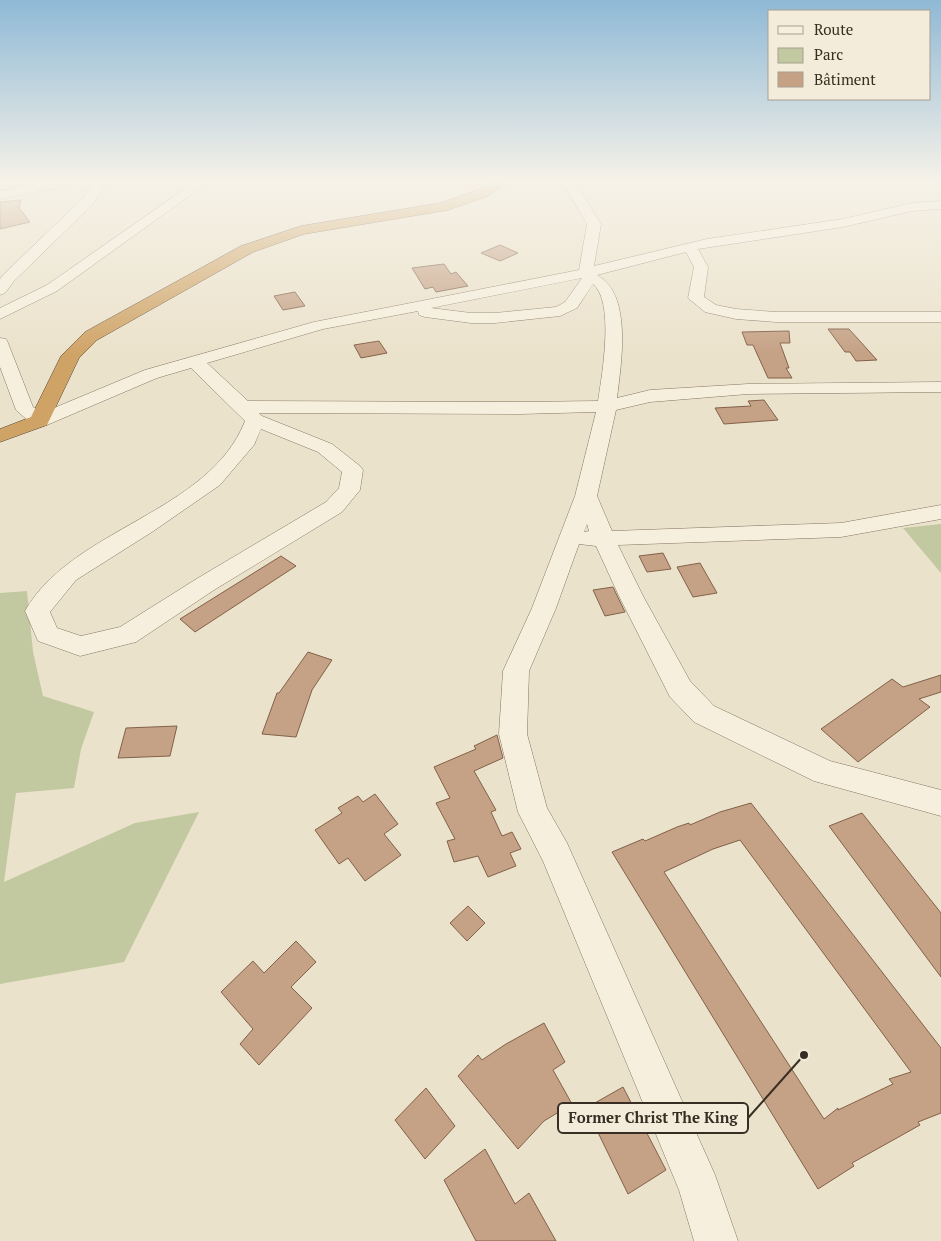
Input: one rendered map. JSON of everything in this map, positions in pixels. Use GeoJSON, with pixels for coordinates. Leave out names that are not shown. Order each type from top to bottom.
{"type":"FeatureCollection","features":[{"type":"Feature","properties":{"kind":"highway"},"geometry":{"type":"LineString","coordinates":[[0,436],[40,422],[71,356],[91,336],[247,249],[276,239]]}},
{"type":"Feature","properties":{"kind":"street"},"geometry":{"type":"LineString","coordinates":[[0,301],[8,278],[49,239]]}},
{"type":"Feature","properties":{"kind":"street"},"geometry":{"type":"LineString","coordinates":[[0,301],[52,288],[122,239]]}},
{"type":"Feature","properties":{"kind":"street"},"geometry":{"type":"LineString","coordinates":[[404,309],[479,318],[560,311],[571,305],[588,275],[592,239]]}},
{"type":"Feature","properties":{"kind":"street"},"geometry":{"type":"LineString","coordinates":[[0,343],[25,410],[40,422],[151,374],[320,325],[588,275],[690,247],[742,239]]}},
{"type":"Feature","properties":{"kind":"street"},"geometry":{"type":"LineString","coordinates":[[690,247],[701,267],[696,298],[710,309],[736,314],[776,317],[941,317]]}},
{"type":"Feature","properties":{"kind":"street"},"geometry":{"type":"LineString","coordinates":[[588,275],[604,287],[610,309],[613,337],[607,406],[586,496],[567,541],[544,608],[516,671],[513,734],[533,812],[556,853],[700,1190],[716,1241]]}},
{"type":"Feature","properties":{"kind":"street"},"geometry":{"type":"LineString","coordinates":[[194,361],[249,413],[325,448],[353,470],[349,490],[334,508],[206,584],[128,636],[80,646],[47,634],[37,611],[68,574],[144,527],[213,480],[247,441],[249,413]]}},
{"type":"Feature","properties":{"kind":"street"},"geometry":{"type":"LineString","coordinates":[[249,413],[607,406],[650,396],[748,389],[941,387]]}},
{"type":"Feature","properties":{"kind":"street"},"geometry":{"type":"LineString","coordinates":[[586,496],[603,537],[680,689],[704,714],[824,772],[941,803]]}},
{"type":"Feature","properties":{"kind":"street"},"geometry":{"type":"LineString","coordinates":[[567,541],[603,537],[841,530],[941,512]]}},
{"type":"Feature","properties":{"kind":"green space"},"geometry":{"type":"Polygon","coordinates":[[[941,524],[941,573],[903,528],[941,524]]]}},
{"type":"Feature","properties":{"kind":"green space"},"geometry":{"type":"Polygon","coordinates":[[[27,591],[33,652],[43,696],[94,712],[81,749],[74,788],[16,793],[4,882],[135,823],[199,812],[124,962],[0,984],[0,593],[27,591]]]}},
{"type":"Feature","properties":{"kind":"building"},"geometry":{"type":"Polygon","coordinates":[[[500,245],[518,253],[500,261],[481,253],[500,245]]]}},
{"type":"Feature","properties":{"kind":"building"},"geometry":{"type":"Polygon","coordinates":[[[444,264],[451,274],[456,272],[468,286],[436,292],[433,287],[425,289],[412,268],[444,264]]]}},
{"type":"Feature","properties":{"kind":"building"},"geometry":{"type":"Polygon","coordinates":[[[295,292],[305,306],[283,310],[274,296],[295,292]]]}},
{"type":"Feature","properties":{"kind":"building"},"geometry":{"type":"Polygon","coordinates":[[[828,329],[849,329],[877,360],[856,361],[850,352],[845,352],[828,329]]]}},
{"type":"Feature","properties":{"kind":"building"},"geometry":{"type":"Polygon","coordinates":[[[789,331],[790,343],[780,343],[789,368],[786,368],[792,378],[768,378],[753,345],[747,345],[742,332],[789,331]]]}},
{"type":"Feature","properties":{"kind":"building"},"geometry":{"type":"Polygon","coordinates":[[[379,341],[387,353],[361,358],[354,345],[379,341]]]}},
{"type":"Feature","properties":{"kind":"building"},"geometry":{"type":"Polygon","coordinates":[[[764,400],[778,420],[724,424],[715,408],[751,406],[748,401],[764,400]]]}},
{"type":"Feature","properties":{"kind":"building"},"geometry":{"type":"Polygon","coordinates":[[[663,553],[671,569],[647,572],[639,556],[663,553]]]}},
{"type":"Feature","properties":{"kind":"building"},"geometry":{"type":"Polygon","coordinates":[[[281,556],[296,566],[195,632],[180,619],[281,556]]]}},
{"type":"Feature","properties":{"kind":"building"},"geometry":{"type":"Polygon","coordinates":[[[700,563],[717,593],[693,597],[677,567],[700,563]]]}},
{"type":"Feature","properties":{"kind":"building"},"geometry":{"type":"Polygon","coordinates":[[[613,587],[625,612],[605,616],[593,590],[613,587]]]}},
{"type":"Feature","properties":{"kind":"building"},"geometry":{"type":"Polygon","coordinates":[[[308,652],[332,660],[312,690],[296,737],[262,734],[277,693],[279,693],[308,652]]]}},
{"type":"Feature","properties":{"kind":"building"},"geometry":{"type":"Polygon","coordinates":[[[941,675],[941,692],[919,699],[930,707],[858,762],[821,729],[892,679],[903,687],[941,675]]]}},
{"type":"Feature","properties":{"kind":"building"},"geometry":{"type":"Polygon","coordinates":[[[177,726],[170,756],[118,758],[126,728],[177,726]]]}},
{"type":"Feature","properties":{"kind":"building"},"geometry":{"type":"Polygon","coordinates":[[[497,735],[503,758],[474,771],[496,810],[491,812],[502,836],[512,832],[521,849],[510,853],[516,866],[488,877],[478,856],[454,862],[447,841],[455,839],[436,803],[450,798],[434,767],[476,749],[474,746],[497,735]]]}},
{"type":"Feature","properties":{"kind":"building"},"geometry":{"type":"Polygon","coordinates":[[[375,794],[398,824],[384,834],[401,855],[365,881],[348,858],[339,864],[315,830],[342,813],[338,808],[358,796],[363,802],[375,794]]]}},
{"type":"Feature","properties":{"kind":"building"},"geometry":{"type":"Polygon","coordinates":[[[751,803],[941,1048],[941,1113],[918,1122],[920,1125],[852,1163],[854,1166],[818,1189],[612,852],[643,839],[645,841],[677,827],[689,823],[690,825],[720,812],[751,803]],[[740,840],[713,849],[664,872],[824,1119],[838,1108],[838,1110],[893,1084],[889,1079],[911,1072],[740,840]]]}},
{"type":"Feature","properties":{"kind":"building"},"geometry":{"type":"Polygon","coordinates":[[[862,813],[941,913],[941,977],[829,826],[862,813]]]}},
{"type":"Feature","properties":{"kind":"building"},"geometry":{"type":"Polygon","coordinates":[[[468,906],[485,923],[467,941],[450,923],[468,906]]]}},
{"type":"Feature","properties":{"kind":"building"},"geometry":{"type":"Polygon","coordinates":[[[296,941],[316,962],[291,987],[312,1008],[259,1065],[240,1044],[253,1029],[221,992],[253,961],[264,973],[296,941]]]}},
{"type":"Feature","properties":{"kind":"building"},"geometry":{"type":"Polygon","coordinates":[[[544,1023],[565,1062],[553,1070],[572,1104],[544,1121],[518,1149],[458,1076],[478,1055],[482,1060],[544,1023]]]}},
{"type":"Feature","properties":{"kind":"building"},"geometry":{"type":"Polygon","coordinates":[[[623,1087],[666,1170],[628,1194],[586,1108],[623,1087]]]}},
{"type":"Feature","properties":{"kind":"building"},"geometry":{"type":"Polygon","coordinates":[[[426,1088],[455,1126],[425,1159],[395,1120],[426,1088]]]}},
{"type":"Feature","properties":{"kind":"building"},"geometry":{"type":"Polygon","coordinates":[[[485,1149],[515,1204],[529,1193],[556,1241],[476,1241],[444,1180],[485,1149]]]}},
{"type":"Feature","properties":{"kind":"place","name":"Former Christ The King"},"geometry":{"type":"Point","coordinates":[804,1055]}}]}
